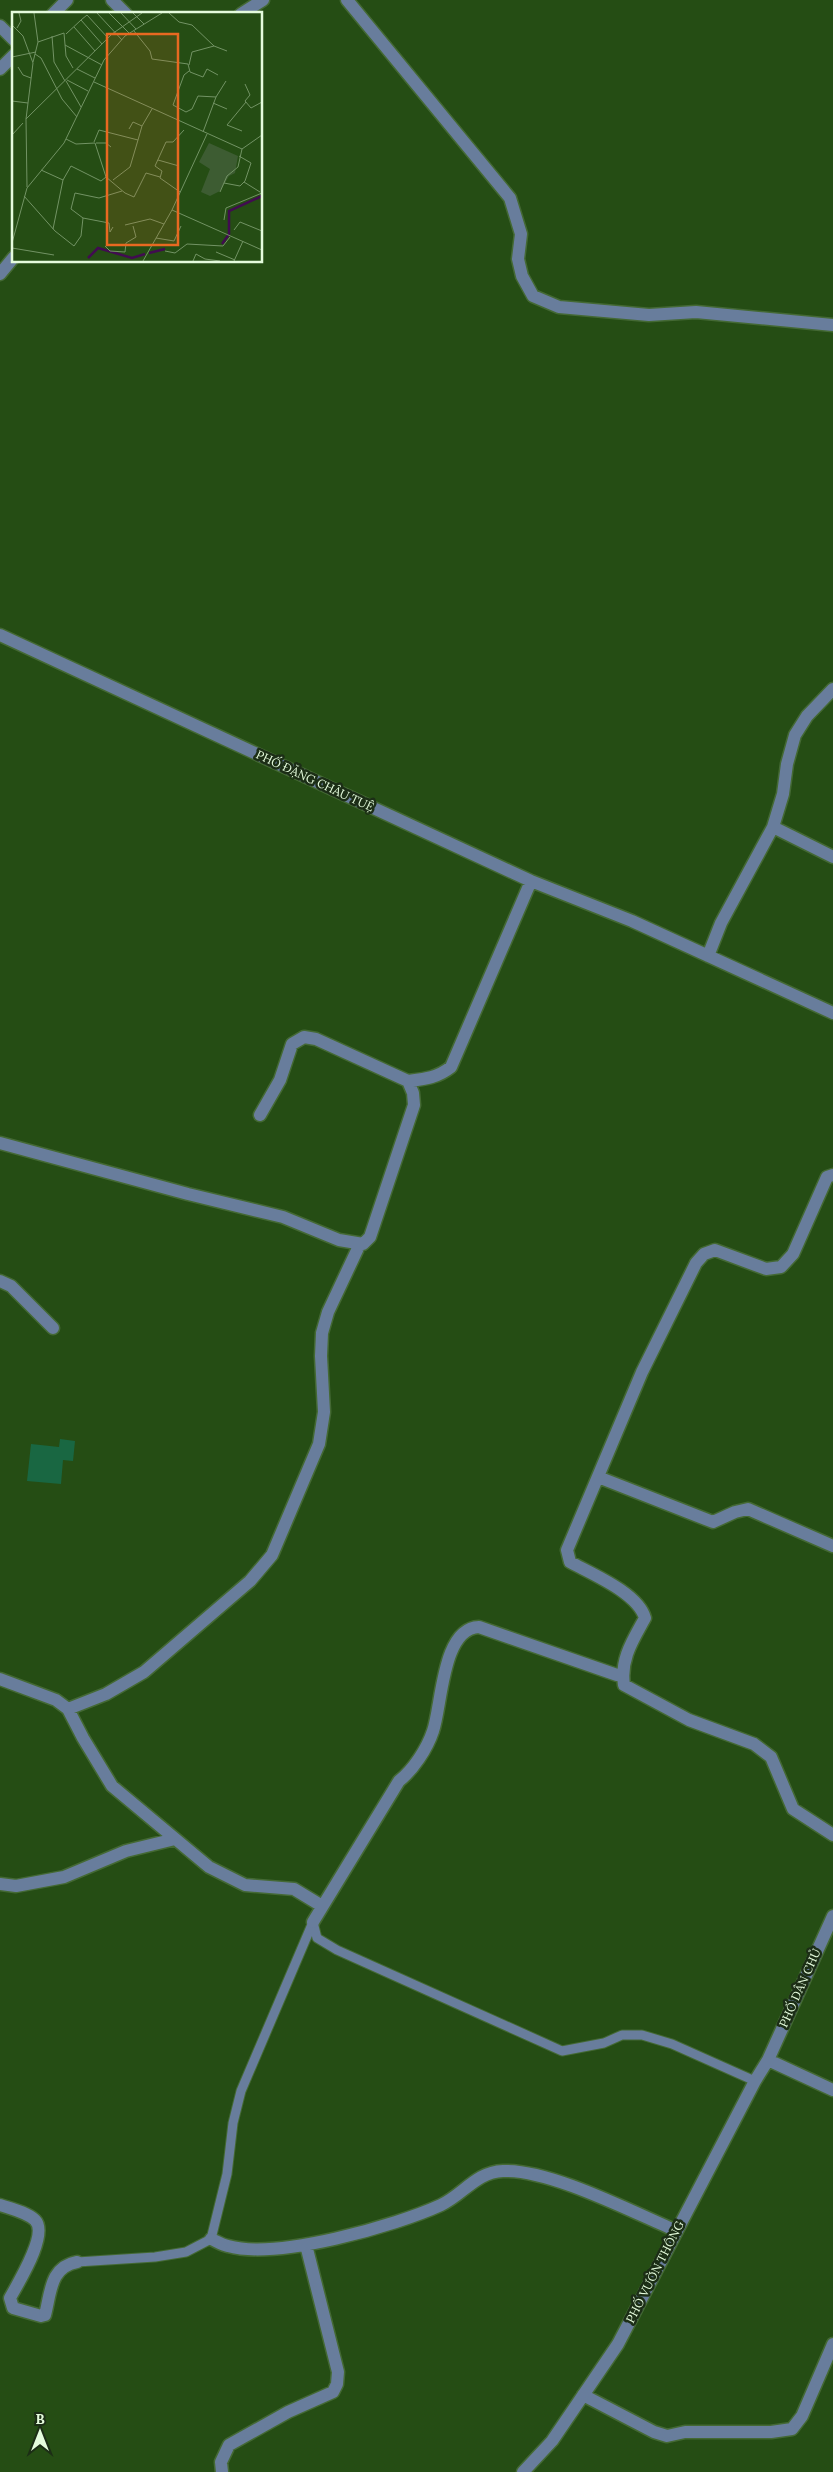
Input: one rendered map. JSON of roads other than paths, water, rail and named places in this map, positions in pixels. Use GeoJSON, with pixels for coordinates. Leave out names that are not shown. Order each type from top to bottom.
{"type":"FeatureCollection","features":[{"type":"Feature","properties":{"kind":"street"},"geometry":{"type":"LineString","coordinates":[[55,12],[67,0]]}},
{"type":"Feature","properties":{"kind":"street"},"geometry":{"type":"LineString","coordinates":[[112,0],[124,12]]}},
{"type":"Feature","properties":{"kind":"street"},"geometry":{"type":"LineString","coordinates":[[244,12],[263,0]]}},
{"type":"Feature","properties":{"kind":"street"},"geometry":{"type":"LineString","coordinates":[[347,0],[510,198],[521,234],[518,259],[522,276],[533,296],[559,307],[649,315],[696,312],[833,325]]}},
{"type":"Feature","properties":{"kind":"street"},"geometry":{"type":"LineString","coordinates":[[0,26],[12,38]]}},
{"type":"Feature","properties":{"kind":"street"},"geometry":{"type":"LineString","coordinates":[[0,69],[12,57]]}},
{"type":"Feature","properties":{"kind":"street"},"geometry":{"type":"LineString","coordinates":[[0,274],[12,259]]}},
{"type":"Feature","properties":{"kind":"street","name":"PHỐ ĐẶNG CHÂU TUỆ"},"geometry":{"type":"LineString","coordinates":[[0,635],[531,881],[632,921],[704,954]]}},
{"type":"Feature","properties":{"kind":"street"},"geometry":{"type":"LineString","coordinates":[[833,689],[807,716],[795,735],[786,764],[784,794],[773,827],[704,954],[833,1013]]}},
{"type":"Feature","properties":{"kind":"street"},"geometry":{"type":"LineString","coordinates":[[773,827],[833,857]]}},
{"type":"Feature","properties":{"kind":"street"},"geometry":{"type":"LineString","coordinates":[[260,1115],[280,1080],[292,1044],[304,1037],[316,1039],[408,1081],[440,1075],[451,1067],[531,881]]}},
{"type":"Feature","properties":{"kind":"street"},"geometry":{"type":"LineString","coordinates":[[68,1709],[106,1694],[144,1672],[250,1581],[272,1555],[319,1444],[324,1412],[322,1341],[328,1312],[359,1246],[370,1237],[414,1105],[413,1093],[408,1081]]}},
{"type":"Feature","properties":{"kind":"street"},"geometry":{"type":"LineString","coordinates":[[0,1143],[188,1194],[283,1217],[339,1240],[363,1244]]}},
{"type":"Feature","properties":{"kind":"street"},"geometry":{"type":"LineString","coordinates":[[833,1175],[827,1177],[793,1254],[781,1267],[766,1269],[715,1250],[704,1254],[696,1263],[642,1372],[567,1550],[570,1562],[630,1596],[642,1609],[645,1618],[627,1650],[622,1674],[624,1685],[688,1720],[754,1744],[771,1757],[793,1809],[833,1835]]}},
{"type":"Feature","properties":{"kind":"street"},"geometry":{"type":"LineString","coordinates":[[0,1281],[11,1286],[53,1328]]}},
{"type":"Feature","properties":{"kind":"street"},"geometry":{"type":"LineString","coordinates":[[598,1477],[713,1522],[722,1520],[735,1512],[748,1509],[833,1546]]}},
{"type":"Feature","properties":{"kind":"street"},"geometry":{"type":"LineString","coordinates":[[313,1922],[399,1781],[410,1772],[433,1731],[440,1689],[456,1641],[462,1632],[470,1627],[479,1627],[617,1675],[622,1674]]}},
{"type":"Feature","properties":{"kind":"street"},"geometry":{"type":"LineString","coordinates":[[0,1679],[56,1700],[68,1709],[112,1786],[209,1868],[245,1885],[294,1889],[322,1906]]}},
{"type":"Feature","properties":{"kind":"street"},"geometry":{"type":"LineString","coordinates":[[0,1884],[16,1886],[64,1876],[90,1868],[126,1851],[175,1839]]}},
{"type":"Feature","properties":{"kind":"street","name":"PHỐ DÂN CHỦ"},"geometry":{"type":"LineString","coordinates":[[768,2060],[833,1916]]}},
{"type":"Feature","properties":{"kind":"street"},"geometry":{"type":"LineString","coordinates":[[768,2060],[833,2090]]}},
{"type":"Feature","properties":{"kind":"street","name":"PHỐ VƯỜN THÔNG"},"geometry":{"type":"LineString","coordinates":[[523,2472],[552,2441],[618,2344],[754,2081],[768,2060]]}},
{"type":"Feature","properties":{"kind":"street"},"geometry":{"type":"LineString","coordinates":[[211,2239],[229,2247],[260,2249],[306,2245],[378,2228],[442,2204],[481,2175],[503,2170],[540,2176],[580,2190],[677,2232]]}},
{"type":"Feature","properties":{"kind":"street"},"geometry":{"type":"LineString","coordinates":[[0,2205],[27,2214],[37,2222],[40,2230],[37,2244],[10,2298],[13,2308],[41,2316],[45,2315],[58,2270],[66,2264],[77,2262]]}},
{"type":"Feature","properties":{"kind":"street"},"geometry":{"type":"LineString","coordinates":[[222,2472],[221,2462],[229,2445],[288,2412],[333,2392],[337,2384],[338,2372],[306,2245]]}},
{"type":"Feature","properties":{"kind":"street"},"geometry":{"type":"LineString","coordinates":[[583,2395],[654,2432],[667,2436],[686,2432],[771,2432],[792,2429],[802,2416],[833,2344]]}},
{"type":"Feature","properties":{"kind":"lane"},"geometry":{"type":"LineString","coordinates":[[313,1922],[317,1938],[337,1950],[562,2051],[604,2043],[622,2035],[642,2035],[672,2044],[754,2081]]}},
{"type":"Feature","properties":{"kind":"lane"},"geometry":{"type":"LineString","coordinates":[[77,2262],[156,2257],[186,2252],[211,2239],[227,2174],[233,2123],[241,2091],[313,1922]]}}]}
